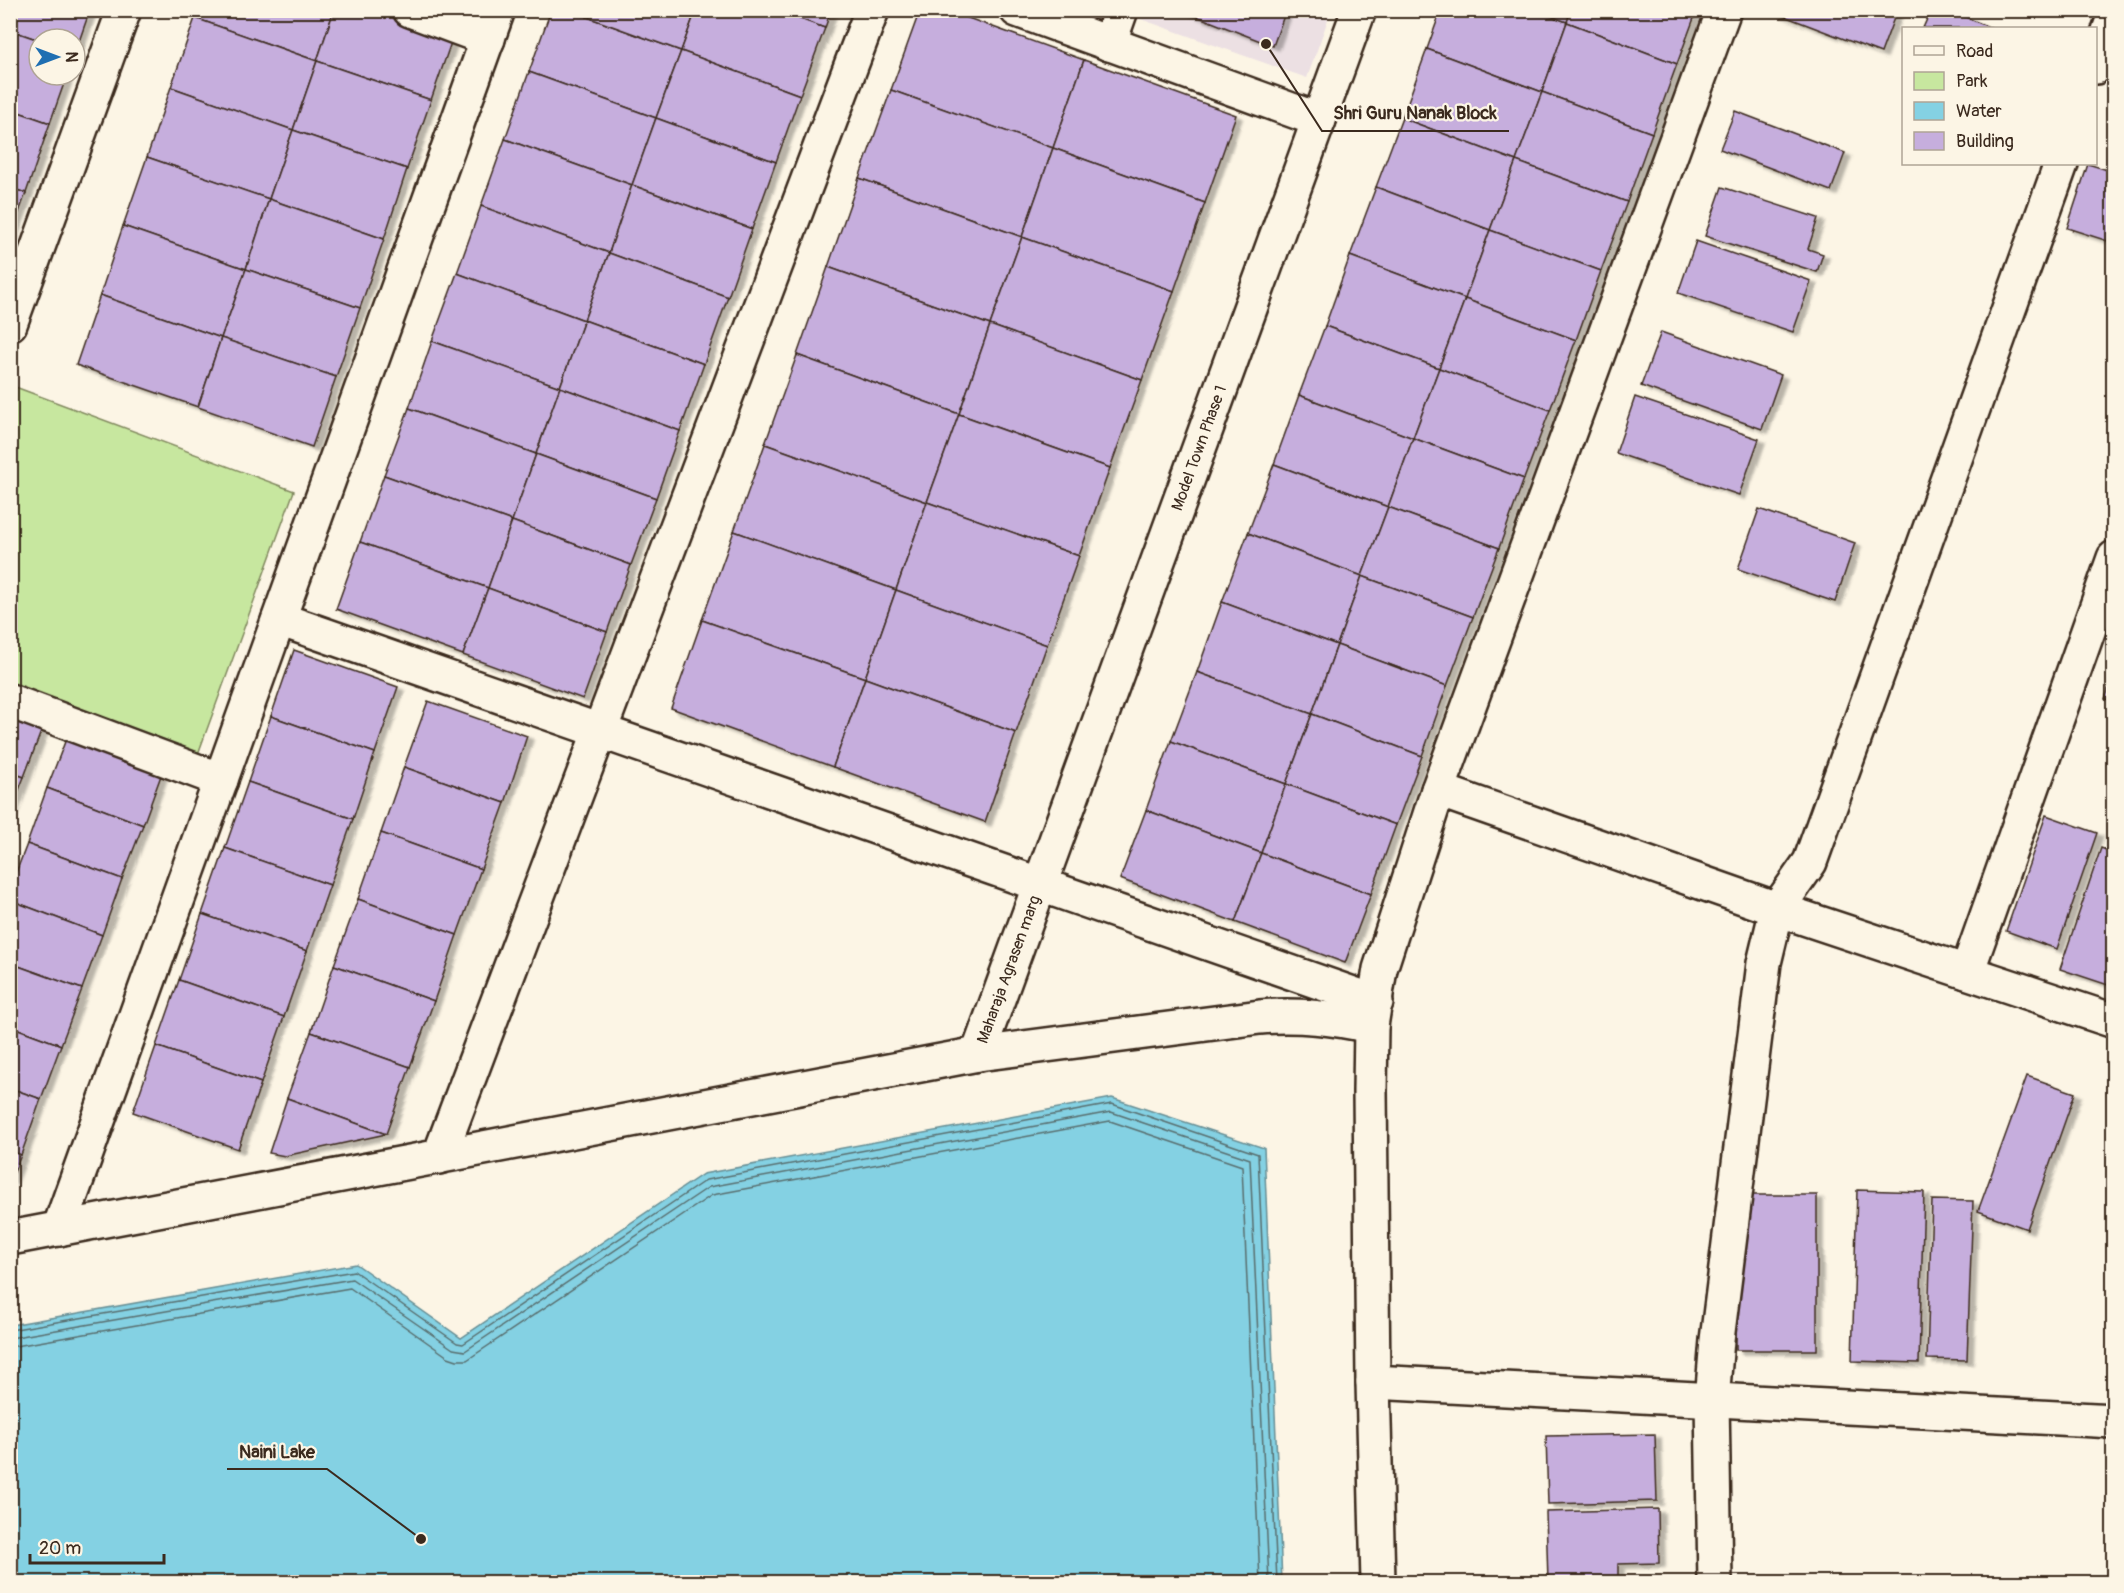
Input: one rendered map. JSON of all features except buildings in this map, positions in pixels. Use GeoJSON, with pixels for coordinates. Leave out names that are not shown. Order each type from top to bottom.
{"type":"FeatureCollection","features":[{"type":"Feature","properties":{"kind":"street"},"geometry":{"type":"LineString","coordinates":[[10,324],[124,10]]}},
{"type":"Feature","properties":{"kind":"street"},"geometry":{"type":"LineString","coordinates":[[59,1229],[493,25],[410,10]]}},
{"type":"Feature","properties":{"kind":"street"},"geometry":{"type":"LineString","coordinates":[[439,1157],[872,10]]}},
{"type":"Feature","properties":{"kind":"street"},"geometry":{"type":"LineString","coordinates":[[1017,10],[1319,120]]}},
{"type":"Feature","properties":{"kind":"street"},"geometry":{"type":"LineString","coordinates":[[1109,44],[1121,10]]}},
{"type":"Feature","properties":{"kind":"street","name":"Model Town Phase 1"},"geometry":{"type":"LineString","coordinates":[[1039,885],[1359,10]]}},
{"type":"Feature","properties":{"kind":"street"},"geometry":{"type":"LineString","coordinates":[[1378,1582],[1370,1091],[1374,1014],[1380,969],[1438,790],[1724,10]]}},
{"type":"Feature","properties":{"kind":"street"},"geometry":{"type":"LineString","coordinates":[[2097,64],[2114,16]]}},
{"type":"Feature","properties":{"kind":"street"},"geometry":{"type":"LineString","coordinates":[[1715,1582],[1712,1400],[1717,1340],[1764,963],[1777,909],[1810,862],[2061,165]]}},
{"type":"Feature","properties":{"kind":"street"},"geometry":{"type":"LineString","coordinates":[[1967,972],[2114,558]]}},
{"type":"Feature","properties":{"kind":"street"},"geometry":{"type":"LineString","coordinates":[[279,619],[600,729],[1039,885],[1374,1014]]}},
{"type":"Feature","properties":{"kind":"street"},"geometry":{"type":"LineString","coordinates":[[10,701],[220,780]]}},
{"type":"Feature","properties":{"kind":"street"},"geometry":{"type":"LineString","coordinates":[[1438,790],[1777,909],[2114,1021]]}},
{"type":"Feature","properties":{"kind":"street","name":"Maharaja Agrasen marg"},"geometry":{"type":"LineString","coordinates":[[978,1054],[1039,885]]}},
{"type":"Feature","properties":{"kind":"street"},"geometry":{"type":"LineString","coordinates":[[10,1238],[978,1054],[1260,1017],[1295,1015],[1334,1019],[1374,1014]]}},
{"type":"Feature","properties":{"kind":"street"},"geometry":{"type":"LineString","coordinates":[[1373,1382],[2114,1421]]}},
{"type":"Feature","properties":{"kind":"shaded area"},"geometry":{"type":"Polygon","coordinates":[[[1118,11],[1331,11],[1307,78],[1118,11]]]}},
{"type":"Feature","properties":{"kind":"green space"},"geometry":{"type":"Polygon","coordinates":[[[10,385],[294,491],[198,754],[11,684],[10,385]]]}},
{"type":"Feature","properties":{"kind":"water"},"geometry":{"type":"Polygon","coordinates":[[[1112,1098],[1264,1148],[1282,1582],[11,1582],[11,1325],[356,1264],[461,1338],[703,1174],[1112,1098]]]}},
{"type":"Feature","properties":{"kind":"place","name":"Shri Guru Nanak Block"},"geometry":{"type":"Point","coordinates":[1266,44]}},
{"type":"Feature","properties":{"kind":"place","name":"Naini Lake"},"geometry":{"type":"Point","coordinates":[421,1539]}}]}
